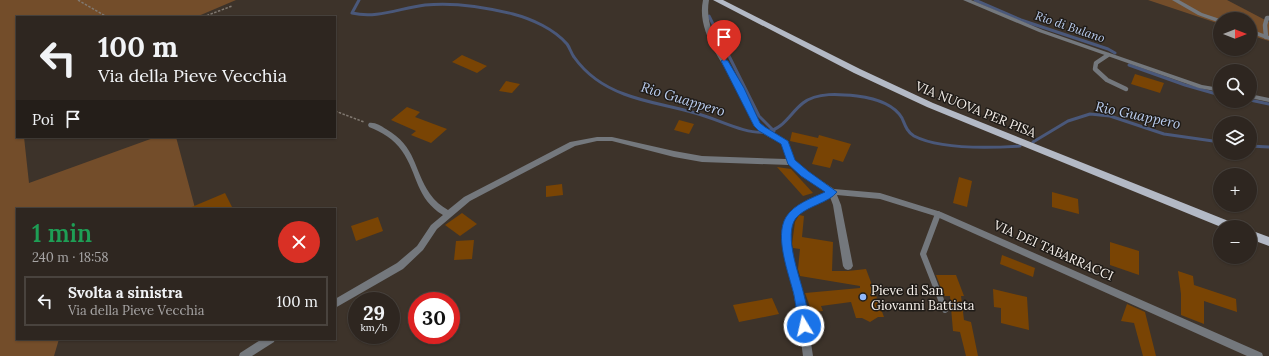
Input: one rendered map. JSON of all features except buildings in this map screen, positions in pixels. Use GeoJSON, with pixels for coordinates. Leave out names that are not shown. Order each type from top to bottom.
{"type":"FeatureCollection","features":[{"type":"Feature","properties":{"kind":"main road","name":"VIA NUOVA PER PISA"},"geometry":{"type":"LineString","coordinates":[[717,0],[856,71],[930,106],[1215,220]]}},
{"type":"Feature","properties":{"kind":"main road"},"geometry":{"type":"LineString","coordinates":[[1257,237],[1269,242]]}},
{"type":"Feature","properties":{"kind":"street"},"geometry":{"type":"LineString","coordinates":[[706,0],[704,10],[709,34],[740,88],[754,118],[762,129],[785,143],[792,162],[804,174],[832,192],[837,205],[848,266]]}},
{"type":"Feature","properties":{"kind":"street"},"geometry":{"type":"LineString","coordinates":[[966,0],[1041,31],[1201,87],[1213,89]]}},
{"type":"Feature","properties":{"kind":"street"},"geometry":{"type":"LineString","coordinates":[[1175,0],[1200,14],[1213,19]]}},
{"type":"Feature","properties":{"kind":"street"},"geometry":{"type":"LineString","coordinates":[[1257,33],[1268,37]]}},
{"type":"Feature","properties":{"kind":"street"},"geometry":{"type":"LineString","coordinates":[[1257,97],[1269,100]]}},
{"type":"Feature","properties":{"kind":"street"},"geometry":{"type":"LineString","coordinates":[[372,125],[384,130],[400,142],[407,152],[418,179],[430,201],[436,208],[448,214]]}},
{"type":"Feature","properties":{"kind":"street"},"geometry":{"type":"LineString","coordinates":[[336,303],[400,266],[420,248],[434,227],[467,199],[572,144],[585,140],[612,139],[702,159],[792,162]]}},
{"type":"Feature","properties":{"kind":"street"},"geometry":{"type":"LineString","coordinates":[[809,356],[799,296],[789,260],[786,232],[790,218],[798,209],[832,192]]}},
{"type":"Feature","properties":{"kind":"street","name":"VIA DEI TABARRACCI"},"geometry":{"type":"LineString","coordinates":[[832,192],[880,196],[938,214],[1258,356]]}},
{"type":"Feature","properties":{"kind":"street"},"geometry":{"type":"LineString","coordinates":[[244,356],[268,340]]}},
{"type":"Feature","properties":{"kind":"lane"},"geometry":{"type":"LineString","coordinates":[[1268,37],[1265,26],[1267,18],[1269,18]]}},
{"type":"Feature","properties":{"kind":"lane"},"geometry":{"type":"LineString","coordinates":[[1108,55],[1096,63],[1095,69],[1107,80],[1126,89]]}},
{"type":"Feature","properties":{"kind":"lane"},"geometry":{"type":"LineString","coordinates":[[938,214],[923,254],[945,310]]}},
{"type":"Feature","properties":{"kind":"path"},"geometry":{"type":"LineString","coordinates":[[78,0],[82,4],[98,10],[106,16]]}},
{"type":"Feature","properties":{"kind":"path"},"geometry":{"type":"LineString","coordinates":[[206,16],[232,6]]}},
{"type":"Feature","properties":{"kind":"path"},"geometry":{"type":"LineString","coordinates":[[336,111],[372,125]]}},
{"type":"Feature","properties":{"kind":"shaded area"},"geometry":{"type":"Polygon","coordinates":[[[0,0],[236,0],[198,16],[16,16],[16,138],[24,138],[29,183],[153,138],[176,138],[195,208],[16,208],[16,340],[59,340],[54,356],[0,356],[0,0]]]}},
{"type":"Feature","properties":{"kind":"shaded area"},"geometry":{"type":"Polygon","coordinates":[[[1148,0],[1227,0],[1250,12],[1213,12],[1213,22],[1148,0]]]}},
{"type":"Feature","properties":{"kind":"shaded area"},"geometry":{"type":"Polygon","coordinates":[[[1257,16],[1269,22],[1269,41],[1257,37],[1257,16]]]}},
{"type":"Feature","properties":{"kind":"waterway","name":"Rio Guappero"},"geometry":{"type":"LineString","coordinates":[[359,0],[352,13],[370,15],[416,6],[447,4],[480,7],[520,16],[542,25],[556,34],[567,44],[574,57],[584,69],[610,88],[633,97],[703,115],[740,129],[758,132],[766,132],[773,130]]}},
{"type":"Feature","properties":{"kind":"waterway","name":"Rio di Bulano"},"geometry":{"type":"LineString","coordinates":[[975,0],[1021,20],[1108,49],[1115,53]]}},
{"type":"Feature","properties":{"kind":"waterway"},"geometry":{"type":"LineString","coordinates":[[709,16],[759,116],[773,130]]}},
{"type":"Feature","properties":{"kind":"waterway","name":"Rio di Bulano"},"geometry":{"type":"LineString","coordinates":[[1129,65],[1185,85],[1213,93]]}},
{"type":"Feature","properties":{"kind":"waterway","name":"Rio Guappero"},"geometry":{"type":"LineString","coordinates":[[773,130],[778,128],[798,107],[809,99],[822,95],[843,95],[870,98],[888,105],[898,113],[906,128],[914,136],[925,141],[966,147],[1020,146]]}},
{"type":"Feature","properties":{"kind":"waterway","name":"Rio di Bulano"},"geometry":{"type":"LineString","coordinates":[[1257,101],[1269,104]]}},
{"type":"Feature","properties":{"kind":"waterway","name":"Rio Guappero"},"geometry":{"type":"LineString","coordinates":[[1033,142],[1068,121],[1090,114],[1110,116],[1164,134],[1213,141]]}},
{"type":"Feature","properties":{"kind":"waterway","name":"Rio Guappero"},"geometry":{"type":"LineString","coordinates":[[1257,146],[1269,147]]}},
{"type":"Feature","properties":{"kind":"place","name":"Pieve di San Giovanni Battista"},"geometry":{"type":"Point","coordinates":[863,297]}},
{"type":"Feature","properties":{"kind":"route"},"geometry":{"type":"LineString","coordinates":[[724,61],[740,88],[757,124],[762,129],[781,139],[785,143],[792,162],[804,174],[832,192],[798,209],[790,218],[786,232],[789,260],[799,296],[804,326]]}}]}
